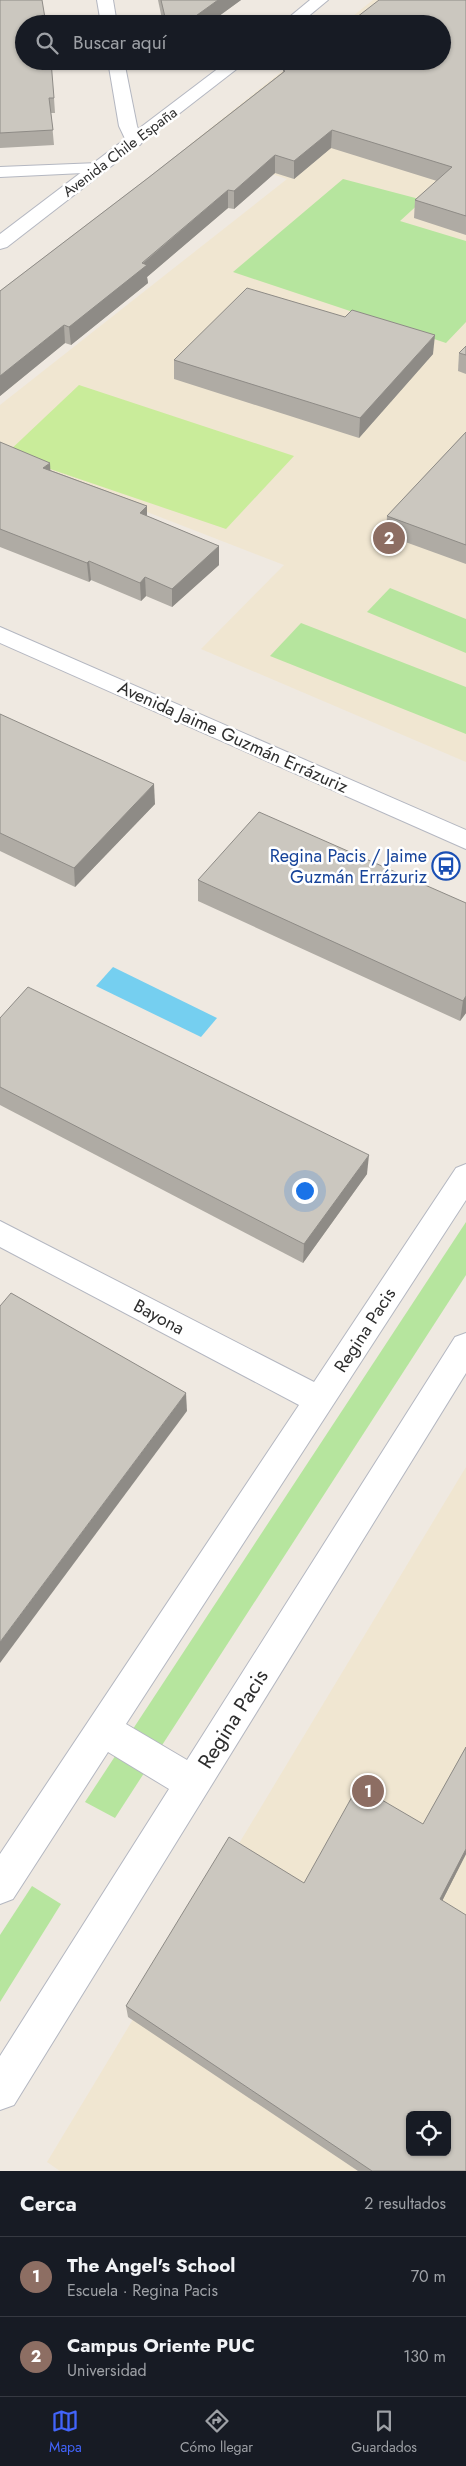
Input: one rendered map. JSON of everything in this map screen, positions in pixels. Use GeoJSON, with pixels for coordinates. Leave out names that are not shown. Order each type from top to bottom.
{"type":"FeatureCollection","features":[{"type":"Feature","properties":{"kind":"street"},"geometry":{"type":"LineString","coordinates":[[105,0],[108,15]]}},
{"type":"Feature","properties":{"kind":"street"},"geometry":{"type":"LineString","coordinates":[[301,15],[320,0]]}},
{"type":"Feature","properties":{"kind":"street"},"geometry":{"type":"LineString","coordinates":[[118,70],[128,126],[134,141]]}},
{"type":"Feature","properties":{"kind":"street","name":"Avenida Chile España"},"geometry":{"type":"LineString","coordinates":[[0,243],[227,70]]}},
{"type":"Feature","properties":{"kind":"street"},"geometry":{"type":"LineString","coordinates":[[0,172],[98,168]]}},
{"type":"Feature","properties":{"kind":"street","name":"Avenida Jaime Guzmán Errázuriz"},"geometry":{"type":"LineString","coordinates":[[0,634],[466,840]]}},
{"type":"Feature","properties":{"kind":"street","name":"Regina Pacis"},"geometry":{"type":"LineString","coordinates":[[0,1886],[466,1176]]}},
{"type":"Feature","properties":{"kind":"street","name":"Bayona"},"geometry":{"type":"LineString","coordinates":[[0,1233],[319,1400]]}},
{"type":"Feature","properties":{"kind":"street","name":"Regina Pacis"},"geometry":{"type":"LineString","coordinates":[[0,2091],[466,1346]]}},
{"type":"Feature","properties":{"kind":"street"},"geometry":{"type":"LineString","coordinates":[[103,1729],[193,1782]]}},
{"type":"Feature","properties":{"kind":"shaded area"},"geometry":{"type":"Polygon","coordinates":[[[373,0],[466,0],[466,762],[201,649],[284,565],[0,455],[0,405],[287,179],[188,146],[284,70],[451,70],[451,15],[354,15],[373,0]]]}},
{"type":"Feature","properties":{"kind":"shaded area"},"geometry":{"type":"Polygon","coordinates":[[[466,1467],[466,2171],[60,2171],[47,2162],[466,1467]]]}},
{"type":"Feature","properties":{"kind":"green space"},"geometry":{"type":"Polygon","coordinates":[[[343,179],[423,200],[400,221],[466,241],[466,322],[446,343],[233,272],[343,179]]]}},
{"type":"Feature","properties":{"kind":"green space"},"geometry":{"type":"Polygon","coordinates":[[[79,385],[294,456],[226,529],[6,454],[79,385]]]}},
{"type":"Feature","properties":{"kind":"green space"},"geometry":{"type":"Polygon","coordinates":[[[390,588],[466,619],[466,653],[367,612],[390,588]]]}},
{"type":"Feature","properties":{"kind":"green space"},"geometry":{"type":"Polygon","coordinates":[[[301,623],[466,687],[466,734],[270,656],[301,623]]]}},
{"type":"Feature","properties":{"kind":"green space"},"geometry":{"type":"Polygon","coordinates":[[[466,1222],[466,1275],[115,1818],[85,1802],[466,1222]]]}},
{"type":"Feature","properties":{"kind":"green space"},"geometry":{"type":"Polygon","coordinates":[[[32,1886],[61,1904],[0,2002],[0,1935],[32,1886]]]}},
{"type":"Feature","properties":{"kind":"water"},"geometry":{"type":"Polygon","coordinates":[[[113,967],[217,1018],[201,1037],[96,986],[113,967]]]}},
{"type":"Feature","properties":{"kind":"building"},"geometry":{"type":"Polygon","coordinates":[[[0,0],[42,0],[44,15],[15,15],[15,70],[52,70],[54,98],[49,98],[53,130],[0,133],[0,0]]]}},
{"type":"Feature","properties":{"kind":"building"},"geometry":{"type":"Polygon","coordinates":[[[161,0],[218,0],[197,15],[165,15],[161,0]]]}},
{"type":"Feature","properties":{"kind":"building"},"geometry":{"type":"Polygon","coordinates":[[[379,0],[466,0],[466,216],[415,200],[452,167],[332,130],[294,161],[275,155],[234,191],[228,190],[142,263],[147,265],[69,327],[64,325],[0,376],[0,291],[285,71],[283,70],[451,70],[451,15],[360,15],[379,0]]]}},
{"type":"Feature","properties":{"kind":"building"},"geometry":{"type":"Polygon","coordinates":[[[247,288],[345,317],[352,310],[435,335],[360,418],[174,360],[247,288]]]}},
{"type":"Feature","properties":{"kind":"building"},"geometry":{"type":"Polygon","coordinates":[[[466,346],[466,355],[459,353],[466,346]]]}},
{"type":"Feature","properties":{"kind":"building"},"geometry":{"type":"Polygon","coordinates":[[[466,432],[466,545],[387,516],[466,432]]]}},
{"type":"Feature","properties":{"kind":"building"},"geometry":{"type":"Polygon","coordinates":[[[0,442],[50,463],[43,468],[147,506],[140,513],[219,546],[172,589],[145,577],[140,583],[89,561],[87,563],[0,529],[0,442]]]}},
{"type":"Feature","properties":{"kind":"building"},"geometry":{"type":"Polygon","coordinates":[[[0,714],[154,784],[74,868],[0,833],[0,714]]]}},
{"type":"Feature","properties":{"kind":"building"},"geometry":{"type":"Polygon","coordinates":[[[259,812],[466,903],[466,996],[463,1001],[198,880],[259,812]]]}},
{"type":"Feature","properties":{"kind":"building"},"geometry":{"type":"Polygon","coordinates":[[[28,987],[369,1155],[304,1244],[0,1087],[0,1018],[28,987]]]}},
{"type":"Feature","properties":{"kind":"building"},"geometry":{"type":"Polygon","coordinates":[[[11,1293],[186,1393],[0,1642],[0,1306],[11,1293]]]}},
{"type":"Feature","properties":{"kind":"building"},"geometry":{"type":"Polygon","coordinates":[[[466,1747],[466,1849],[440,1899],[466,1915],[466,2171],[372,2171],[126,2006],[229,1837],[304,1883],[358,1786],[423,1824],[466,1747]]]}},
{"type":"Feature","properties":{"kind":"place","name":"Campus Oriente PUC"},"geometry":{"type":"Point","coordinates":[389,538]}},
{"type":"Feature","properties":{"kind":"place","name":"Regina Pacis / Jaime Guzmán Errázuriz"},"geometry":{"type":"Point","coordinates":[446,866]}},
{"type":"Feature","properties":{"kind":"place","name":"The Angel's School"},"geometry":{"type":"Point","coordinates":[368,1791]}}]}
